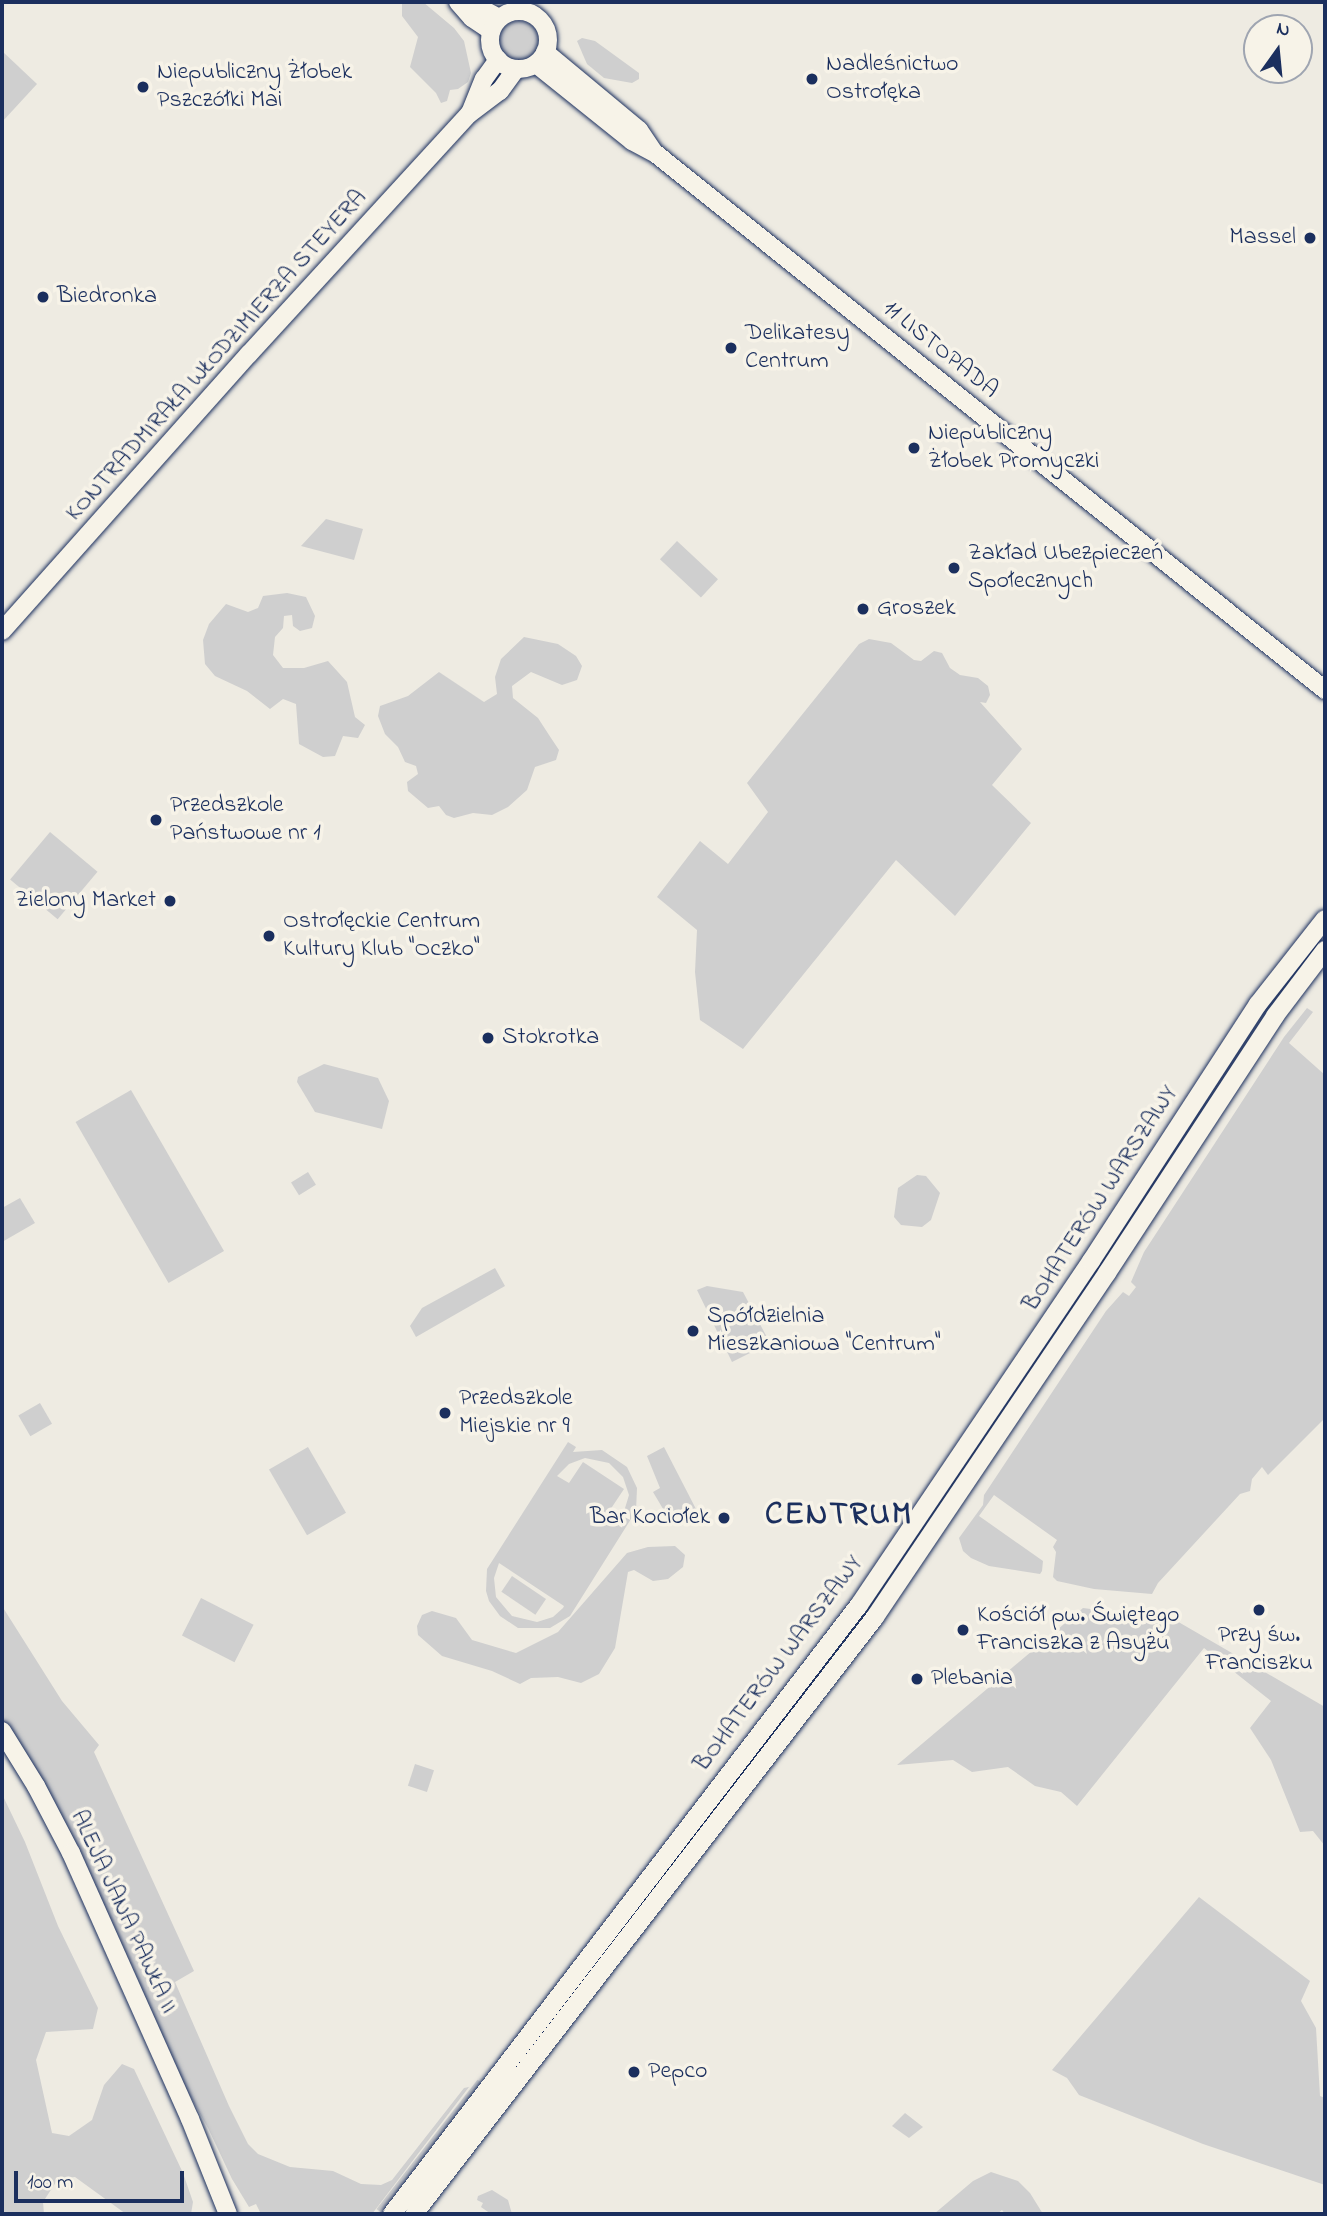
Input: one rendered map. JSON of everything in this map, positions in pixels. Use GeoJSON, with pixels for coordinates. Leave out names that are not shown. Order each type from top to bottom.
{"type":"FeatureCollection","features":[{"type":"Feature","properties":{"kind":"main road"},"geometry":{"type":"LineString","coordinates":[[458,2],[472,18],[495,24],[531,8],[547,34],[541,58],[516,69],[498,60],[490,46],[495,24]]}},
{"type":"Feature","properties":{"kind":"main road"},"geometry":{"type":"LineString","coordinates":[[469,2],[495,24]]}},
{"type":"Feature","properties":{"kind":"main road","name":"11 LISTOPADA"},"geometry":{"type":"LineString","coordinates":[[541,58],[639,130],[655,153],[1325,690]]}},
{"type":"Feature","properties":{"kind":"main road","name":"KONTRADMIRAŁA WŁODZIMIERZA STEYERA"},"geometry":{"type":"LineString","coordinates":[[469,114],[484,79],[498,60]]}},
{"type":"Feature","properties":{"kind":"main road","name":"KONTRADMIRAŁA WŁODZIMIERZA STEYERA"},"geometry":{"type":"LineString","coordinates":[[2,631],[249,354],[469,114],[500,91],[516,69]]}},
{"type":"Feature","properties":{"kind":"main road","name":"BOHATERÓW WARSZAWY"},"geometry":{"type":"LineString","coordinates":[[392,2214],[859,1605],[1091,1261],[1258,1004],[1325,919]]}},
{"type":"Feature","properties":{"kind":"main road","name":"BOHATERÓW WARSZAWY"},"geometry":{"type":"LineString","coordinates":[[414,2214],[875,1617],[1115,1261],[1275,1016],[1325,950]]}},
{"type":"Feature","properties":{"kind":"main road","name":"ALEJA JANA PAWŁA II"},"geometry":{"type":"LineString","coordinates":[[2,1731],[62,1835],[190,2119],[228,2214]]}},
{"type":"Feature","properties":{"kind":"main road","name":"ALEJA JANA PAWŁA II"},"geometry":{"type":"LineString","coordinates":[[190,2119],[241,2214]]}},
{"type":"Feature","properties":{"kind":"shaded area"},"geometry":{"type":"Polygon","coordinates":[[[402,2],[423,2],[454,28],[464,41],[471,73],[468,82],[458,89],[450,90],[447,101],[441,103],[436,93],[410,67],[418,37],[402,16],[402,2]]]}},
{"type":"Feature","properties":{"kind":"shaded area"},"geometry":{"type":"Polygon","coordinates":[[[519,21],[533,27],[539,41],[533,55],[519,61],[505,55],[499,41],[505,27],[519,21]]]}},
{"type":"Feature","properties":{"kind":"shaded area"},"geometry":{"type":"Polygon","coordinates":[[[582,38],[595,41],[639,73],[639,79],[632,83],[604,78],[587,64],[577,41],[582,38]]]}},
{"type":"Feature","properties":{"kind":"shaded area"},"geometry":{"type":"Polygon","coordinates":[[[2,51],[37,84],[2,122],[2,51]]]}},
{"type":"Feature","properties":{"kind":"shaded area"},"geometry":{"type":"Polygon","coordinates":[[[326,519],[363,529],[354,560],[301,546],[326,519]]]}},
{"type":"Feature","properties":{"kind":"shaded area"},"geometry":{"type":"Polygon","coordinates":[[[677,541],[718,579],[701,597],[660,559],[677,541]]]}},
{"type":"Feature","properties":{"kind":"shaded area"},"geometry":{"type":"Polygon","coordinates":[[[287,593],[306,597],[315,616],[312,628],[300,631],[293,626],[292,615],[284,616],[283,628],[275,637],[273,655],[283,668],[304,668],[328,661],[347,682],[355,717],[365,725],[358,738],[343,736],[335,756],[323,757],[299,744],[296,704],[283,699],[270,709],[247,691],[215,676],[205,664],[203,640],[209,624],[226,604],[248,612],[258,608],[263,596],[287,593]]]}},
{"type":"Feature","properties":{"kind":"shaded area"},"geometry":{"type":"Polygon","coordinates":[[[524,637],[558,644],[576,656],[582,666],[577,680],[562,685],[531,672],[512,686],[513,698],[538,718],[559,750],[556,760],[535,767],[527,790],[508,807],[492,815],[473,813],[454,818],[446,815],[439,806],[428,808],[408,791],[407,782],[418,774],[416,766],[405,762],[398,747],[385,734],[378,716],[380,706],[408,696],[439,672],[484,702],[497,694],[495,677],[501,659],[524,637]]]}},
{"type":"Feature","properties":{"kind":"shaded area"},"geometry":{"type":"Polygon","coordinates":[[[869,639],[891,643],[914,660],[921,661],[934,651],[942,653],[950,668],[960,675],[978,678],[988,686],[990,695],[986,703],[980,702],[1022,749],[992,785],[1031,823],[955,916],[896,860],[743,1049],[700,1020],[695,972],[697,930],[657,897],[700,841],[728,864],[768,812],[747,783],[859,644],[869,639]]]}},
{"type":"Feature","properties":{"kind":"shaded area"},"geometry":{"type":"Polygon","coordinates":[[[50,832],[97,872],[58,919],[10,879],[50,832]]]}},
{"type":"Feature","properties":{"kind":"shaded area"},"geometry":{"type":"Polygon","coordinates":[[[1307,1008],[1313,1012],[1289,1043],[1325,1075],[1325,1418],[1268,1475],[1262,1467],[1252,1479],[1250,1491],[1240,1494],[1158,1583],[1152,1594],[1094,1589],[1057,1581],[1053,1577],[1056,1552],[1053,1547],[1057,1540],[994,1495],[979,1516],[1043,1561],[1042,1571],[1040,1574],[989,1566],[971,1558],[963,1551],[959,1538],[983,1505],[984,1495],[1106,1311],[1123,1292],[1129,1296],[1136,1287],[1131,1282],[1144,1252],[1284,1037],[1307,1008]]]}},
{"type":"Feature","properties":{"kind":"shaded area"},"geometry":{"type":"Polygon","coordinates":[[[324,1064],[378,1078],[389,1101],[382,1129],[315,1112],[297,1082],[298,1077],[324,1064]]]}},
{"type":"Feature","properties":{"kind":"shaded area"},"geometry":{"type":"Polygon","coordinates":[[[131,1090],[224,1251],[169,1283],[76,1122],[131,1090]]]}},
{"type":"Feature","properties":{"kind":"shaded area"},"geometry":{"type":"Polygon","coordinates":[[[308,1172],[316,1185],[299,1195],[291,1183],[308,1172]]]}},
{"type":"Feature","properties":{"kind":"shaded area"},"geometry":{"type":"Polygon","coordinates":[[[917,1175],[926,1176],[940,1193],[931,1220],[922,1227],[901,1225],[894,1217],[898,1188],[917,1175]]]}},
{"type":"Feature","properties":{"kind":"shaded area"},"geometry":{"type":"Polygon","coordinates":[[[20,1198],[35,1223],[2,1242],[2,1208],[20,1198]]]}},
{"type":"Feature","properties":{"kind":"shaded area"},"geometry":{"type":"Polygon","coordinates":[[[495,1268],[505,1286],[416,1337],[410,1326],[422,1308],[495,1268]]]}},
{"type":"Feature","properties":{"kind":"shaded area"},"geometry":{"type":"Polygon","coordinates":[[[707,1286],[743,1292],[770,1343],[732,1362],[697,1290],[707,1286]]]}},
{"type":"Feature","properties":{"kind":"shaded area"},"geometry":{"type":"Polygon","coordinates":[[[40,1403],[52,1424],[30,1436],[18,1416],[40,1403]]]}},
{"type":"Feature","properties":{"kind":"shaded area"},"geometry":{"type":"Polygon","coordinates":[[[568,1442],[576,1447],[573,1452],[602,1450],[627,1467],[637,1488],[636,1511],[570,1616],[550,1628],[518,1628],[500,1616],[489,1601],[486,1591],[487,1569],[568,1442]],[[585,1458],[569,1464],[557,1476],[569,1483],[583,1462],[624,1489],[610,1510],[622,1518],[629,1495],[623,1477],[609,1463],[585,1458]],[[499,1563],[494,1578],[496,1597],[512,1616],[537,1622],[553,1617],[563,1608],[564,1606],[499,1563]]]}},
{"type":"Feature","properties":{"kind":"shaded area"},"geometry":{"type":"Polygon","coordinates":[[[308,1447],[346,1513],[307,1535],[269,1470],[308,1447]]]}},
{"type":"Feature","properties":{"kind":"shaded area"},"geometry":{"type":"Polygon","coordinates":[[[664,1447],[697,1511],[672,1524],[653,1492],[660,1488],[647,1456],[664,1447]]]}},
{"type":"Feature","properties":{"kind":"shaded area"},"geometry":{"type":"Polygon","coordinates":[[[675,1546],[685,1555],[683,1567],[668,1579],[653,1581],[634,1570],[628,1572],[615,1648],[599,1674],[581,1683],[558,1677],[531,1678],[520,1684],[492,1671],[442,1656],[418,1635],[417,1626],[422,1615],[432,1611],[456,1618],[472,1640],[516,1653],[558,1632],[627,1553],[648,1547],[675,1546]]]}},
{"type":"Feature","properties":{"kind":"shaded area"},"geometry":{"type":"Polygon","coordinates":[[[512,1576],[546,1599],[535,1615],[501,1592],[512,1576]]]}},
{"type":"Feature","properties":{"kind":"shaded area"},"geometry":{"type":"Polygon","coordinates":[[[201,1598],[254,1625],[235,1662],[182,1635],[201,1598]]]}},
{"type":"Feature","properties":{"kind":"shaded area"},"geometry":{"type":"Polygon","coordinates":[[[2,1606],[62,1701],[99,1745],[94,1752],[194,1971],[175,1982],[248,2144],[258,2154],[290,2167],[333,2171],[361,2184],[381,2185],[392,2180],[464,2088],[469,2087],[372,2214],[261,2214],[256,2204],[249,2207],[180,2078],[24,1752],[2,1719],[2,1606]]]}},
{"type":"Feature","properties":{"kind":"shaded area"},"geometry":{"type":"Polygon","coordinates":[[[1083,1608],[1175,1620],[1325,1707],[1325,1846],[1313,1831],[1300,1832],[1271,1760],[1250,1728],[1271,1701],[1204,1648],[1077,1806],[1061,1792],[1035,1786],[1008,1767],[972,1772],[953,1760],[897,1765],[1083,1608]]]}},
{"type":"Feature","properties":{"kind":"shaded area"},"geometry":{"type":"Polygon","coordinates":[[[415,1764],[434,1770],[427,1792],[408,1786],[415,1764]]]}},
{"type":"Feature","properties":{"kind":"shaded area"},"geometry":{"type":"Polygon","coordinates":[[[2,1794],[25,1842],[58,1926],[98,2008],[93,2029],[46,2032],[36,2060],[52,2133],[69,2136],[92,2120],[104,2085],[122,2064],[134,2069],[183,2173],[193,2202],[191,2214],[126,2214],[75,2177],[58,2179],[43,2202],[44,2214],[2,2214],[2,1794]]]}},
{"type":"Feature","properties":{"kind":"shaded area"},"geometry":{"type":"Polygon","coordinates":[[[1199,1897],[1310,1981],[1301,2001],[1316,2028],[1320,2096],[1325,2098],[1325,2185],[1203,2144],[1079,2095],[1067,2078],[1052,2070],[1199,1897]]]}},
{"type":"Feature","properties":{"kind":"shaded area"},"geometry":{"type":"Polygon","coordinates":[[[477,2080],[483,2084],[382,2213],[377,2209],[477,2080]]]}},
{"type":"Feature","properties":{"kind":"shaded area"},"geometry":{"type":"Polygon","coordinates":[[[905,2113],[923,2127],[909,2138],[892,2126],[905,2113]]]}},
{"type":"Feature","properties":{"kind":"shaded area"},"geometry":{"type":"Polygon","coordinates":[[[991,2172],[1018,2181],[1030,2193],[1043,2214],[1005,2214],[1002,2210],[997,2214],[934,2214],[973,2181],[991,2172]]]}},
{"type":"Feature","properties":{"kind":"shaded area"},"geometry":{"type":"Polygon","coordinates":[[[492,2190],[508,2200],[512,2214],[491,2214],[481,2207],[483,2203],[477,2200],[478,2196],[492,2190]]]}},
{"type":"Feature","properties":{"kind":"place","name":"Nadleśnictwo Ostrołęka"},"geometry":{"type":"Point","coordinates":[812,79]}},
{"type":"Feature","properties":{"kind":"place","name":"Niepubliczny Żłobek Pszczółki Mai"},"geometry":{"type":"Point","coordinates":[143,87]}},
{"type":"Feature","properties":{"kind":"place","name":"Massel"},"geometry":{"type":"Point","coordinates":[1310,238]}},
{"type":"Feature","properties":{"kind":"place","name":"Biedronka"},"geometry":{"type":"Point","coordinates":[43,297]}},
{"type":"Feature","properties":{"kind":"place","name":"Delikatesy Centrum"},"geometry":{"type":"Point","coordinates":[731,348]}},
{"type":"Feature","properties":{"kind":"place","name":"Niepubliczny Żłobek Promyczki"},"geometry":{"type":"Point","coordinates":[914,448]}},
{"type":"Feature","properties":{"kind":"place","name":"Zakład Ubezpieczeń Społecznych"},"geometry":{"type":"Point","coordinates":[954,568]}},
{"type":"Feature","properties":{"kind":"place","name":"Groszek"},"geometry":{"type":"Point","coordinates":[863,609]}},
{"type":"Feature","properties":{"kind":"place","name":"Przedszkole Państwowe nr 1"},"geometry":{"type":"Point","coordinates":[156,820]}},
{"type":"Feature","properties":{"kind":"place","name":"Zielony Market"},"geometry":{"type":"Point","coordinates":[170,901]}},
{"type":"Feature","properties":{"kind":"place","name":"Ostrołęckie Centrum Kultury Klub \"Oczko\""},"geometry":{"type":"Point","coordinates":[269,936]}},
{"type":"Feature","properties":{"kind":"place","name":"Stokrotka"},"geometry":{"type":"Point","coordinates":[488,1038]}},
{"type":"Feature","properties":{"kind":"place","name":"Spółdzielnia Mieszkaniowa \"Centrum\""},"geometry":{"type":"Point","coordinates":[693,1331]}},
{"type":"Feature","properties":{"kind":"place","name":"Przedszkole Miejskie nr 9"},"geometry":{"type":"Point","coordinates":[445,1413]}},
{"type":"Feature","properties":{"kind":"place","name":"Bar Kociołek"},"geometry":{"type":"Point","coordinates":[724,1518]}},
{"type":"Feature","properties":{"kind":"place","name":"Przy św. Franciszku"},"geometry":{"type":"Point","coordinates":[1259,1610]}},
{"type":"Feature","properties":{"kind":"place","name":"Kościół pw. Świętego Franciszka z Asyżu"},"geometry":{"type":"Point","coordinates":[963,1630]}},
{"type":"Feature","properties":{"kind":"place","name":"Plebania"},"geometry":{"type":"Point","coordinates":[917,1679]}},
{"type":"Feature","properties":{"kind":"place","name":"Pepco"},"geometry":{"type":"Point","coordinates":[634,2072]}},
{"type":"Feature","properties":{"kind":"district","name":"CENTRUM"},"geometry":{"type":"Point","coordinates":[839,1516]}}]}
